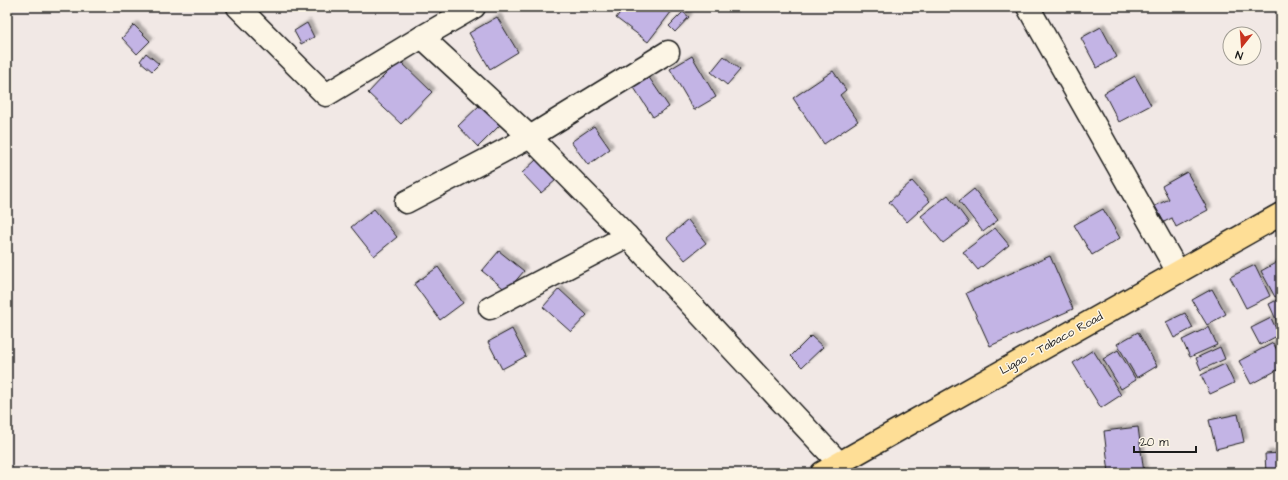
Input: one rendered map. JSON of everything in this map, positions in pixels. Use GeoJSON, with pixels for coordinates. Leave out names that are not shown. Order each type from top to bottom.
{"type":"FeatureCollection","features":[{"type":"Feature","properties":{"kind":"main road","name":"Ligao - Tabaco Road"},"geometry":{"type":"LineString","coordinates":[[830,468],[1281,214]]}},
{"type":"Feature","properties":{"kind":"street"},"geometry":{"type":"LineString","coordinates":[[238,7],[326,95],[469,8]]}},
{"type":"Feature","properties":{"kind":"street"},"geometry":{"type":"LineString","coordinates":[[1028,7],[1178,272]]}},
{"type":"Feature","properties":{"kind":"street"},"geometry":{"type":"LineString","coordinates":[[422,36],[530,137],[627,236],[830,468]]}},
{"type":"Feature","properties":{"kind":"street"},"geometry":{"type":"LineString","coordinates":[[406,202],[530,137],[668,52]]}},
{"type":"Feature","properties":{"kind":"street"},"geometry":{"type":"LineString","coordinates":[[490,308],[627,236]]}},
{"type":"Feature","properties":{"kind":"building"},"geometry":{"type":"Polygon","coordinates":[[[624,7],[675,7],[648,42],[616,18],[624,7]]]}},
{"type":"Feature","properties":{"kind":"building"},"geometry":{"type":"Polygon","coordinates":[[[683,12],[689,17],[675,32],[669,26],[683,12]]]}},
{"type":"Feature","properties":{"kind":"building"},"geometry":{"type":"Polygon","coordinates":[[[497,17],[518,52],[490,69],[469,33],[497,17]]]}},
{"type":"Feature","properties":{"kind":"building"},"geometry":{"type":"Polygon","coordinates":[[[307,23],[314,37],[301,44],[294,31],[307,23]]]}},
{"type":"Feature","properties":{"kind":"building"},"geometry":{"type":"Polygon","coordinates":[[[134,25],[150,41],[137,54],[122,38],[134,25]]]}},
{"type":"Feature","properties":{"kind":"building"},"geometry":{"type":"Polygon","coordinates":[[[1101,27],[1117,57],[1097,68],[1081,38],[1101,27]]]}},
{"type":"Feature","properties":{"kind":"building"},"geometry":{"type":"Polygon","coordinates":[[[146,53],[159,64],[152,71],[140,61],[146,53]]]}},
{"type":"Feature","properties":{"kind":"building"},"geometry":{"type":"Polygon","coordinates":[[[692,56],[716,97],[694,110],[670,69],[692,56]]]}},
{"type":"Feature","properties":{"kind":"building"},"geometry":{"type":"Polygon","coordinates":[[[724,56],[740,70],[727,85],[711,72],[724,56]]]}},
{"type":"Feature","properties":{"kind":"building"},"geometry":{"type":"Polygon","coordinates":[[[399,60],[432,92],[401,124],[368,93],[399,60]]]}},
{"type":"Feature","properties":{"kind":"building"},"geometry":{"type":"Polygon","coordinates":[[[833,71],[846,90],[840,95],[858,121],[824,144],[793,98],[833,71]]]}},
{"type":"Feature","properties":{"kind":"building"},"geometry":{"type":"Polygon","coordinates":[[[646,73],[669,107],[653,117],[631,83],[646,73]]]}},
{"type":"Feature","properties":{"kind":"building"},"geometry":{"type":"Polygon","coordinates":[[[1135,76],[1151,105],[1119,122],[1104,93],[1135,76]]]}},
{"type":"Feature","properties":{"kind":"building"},"geometry":{"type":"Polygon","coordinates":[[[482,103],[501,124],[478,147],[458,126],[482,103]]]}},
{"type":"Feature","properties":{"kind":"building"},"geometry":{"type":"Polygon","coordinates":[[[594,126],[610,149],[588,165],[571,142],[594,126]]]}},
{"type":"Feature","properties":{"kind":"building"},"geometry":{"type":"Polygon","coordinates":[[[537,159],[556,180],[541,193],[522,173],[537,159]]]}},
{"type":"Feature","properties":{"kind":"building"},"geometry":{"type":"Polygon","coordinates":[[[1187,172],[1208,210],[1176,227],[1172,218],[1164,222],[1155,206],[1169,199],[1162,186],[1187,172]]]}},
{"type":"Feature","properties":{"kind":"building"},"geometry":{"type":"Polygon","coordinates":[[[912,181],[930,201],[907,222],[889,202],[912,181]]]}},
{"type":"Feature","properties":{"kind":"building"},"geometry":{"type":"Polygon","coordinates":[[[974,189],[998,220],[983,232],[959,201],[974,189]]]}},
{"type":"Feature","properties":{"kind":"building"},"geometry":{"type":"Polygon","coordinates":[[[948,195],[969,223],[943,243],[921,216],[948,195]]]}},
{"type":"Feature","properties":{"kind":"building"},"geometry":{"type":"Polygon","coordinates":[[[374,209],[397,237],[374,256],[351,227],[374,209]]]}},
{"type":"Feature","properties":{"kind":"building"},"geometry":{"type":"Polygon","coordinates":[[[1103,209],[1120,238],[1092,255],[1074,225],[1103,209]]]}},
{"type":"Feature","properties":{"kind":"building"},"geometry":{"type":"Polygon","coordinates":[[[688,220],[706,243],[685,260],[667,238],[688,220]]]}},
{"type":"Feature","properties":{"kind":"building"},"geometry":{"type":"Polygon","coordinates":[[[995,228],[1009,245],[978,270],[963,252],[995,228]]]}},
{"type":"Feature","properties":{"kind":"building"},"geometry":{"type":"Polygon","coordinates":[[[499,251],[524,271],[507,291],[482,271],[499,251]]]}},
{"type":"Feature","properties":{"kind":"building"},"geometry":{"type":"Polygon","coordinates":[[[1050,256],[1073,309],[990,346],[966,293],[1050,256]]]}},
{"type":"Feature","properties":{"kind":"building"},"geometry":{"type":"Polygon","coordinates":[[[1281,260],[1281,294],[1275,297],[1261,271],[1281,260]]]}},
{"type":"Feature","properties":{"kind":"building"},"geometry":{"type":"Polygon","coordinates":[[[1255,265],[1270,296],[1246,308],[1230,277],[1255,265]]]}},
{"type":"Feature","properties":{"kind":"building"},"geometry":{"type":"Polygon","coordinates":[[[438,267],[463,303],[440,320],[414,284],[438,267]]]}},
{"type":"Feature","properties":{"kind":"building"},"geometry":{"type":"Polygon","coordinates":[[[559,289],[587,315],[571,332],[543,307],[559,289]]]}},
{"type":"Feature","properties":{"kind":"building"},"geometry":{"type":"Polygon","coordinates":[[[1212,289],[1226,314],[1207,325],[1192,300],[1212,289]]]}},
{"type":"Feature","properties":{"kind":"building"},"geometry":{"type":"Polygon","coordinates":[[[1281,298],[1281,323],[1278,324],[1269,304],[1281,298]]]}},
{"type":"Feature","properties":{"kind":"building"},"geometry":{"type":"Polygon","coordinates":[[[1185,313],[1193,328],[1174,338],[1166,322],[1185,313]]]}},
{"type":"Feature","properties":{"kind":"building"},"geometry":{"type":"Polygon","coordinates":[[[1271,318],[1279,335],[1260,345],[1251,328],[1271,318]]]}},
{"type":"Feature","properties":{"kind":"building"},"geometry":{"type":"Polygon","coordinates":[[[1209,327],[1217,345],[1190,357],[1182,340],[1209,327]]]}},
{"type":"Feature","properties":{"kind":"building"},"geometry":{"type":"Polygon","coordinates":[[[512,329],[526,356],[502,369],[488,342],[512,329]]]}},
{"type":"Feature","properties":{"kind":"building"},"geometry":{"type":"Polygon","coordinates":[[[1138,332],[1157,366],[1137,378],[1117,344],[1138,332]]]}},
{"type":"Feature","properties":{"kind":"building"},"geometry":{"type":"Polygon","coordinates":[[[811,336],[823,347],[802,367],[791,356],[811,336]]]}},
{"type":"Feature","properties":{"kind":"building"},"geometry":{"type":"Polygon","coordinates":[[[1273,343],[1281,357],[1281,368],[1251,384],[1239,361],[1273,343]]]}},
{"type":"Feature","properties":{"kind":"building"},"geometry":{"type":"Polygon","coordinates":[[[1220,347],[1225,359],[1201,370],[1196,358],[1220,347]]]}},
{"type":"Feature","properties":{"kind":"building"},"geometry":{"type":"Polygon","coordinates":[[[1093,350],[1121,395],[1101,408],[1073,363],[1093,350]]]}},
{"type":"Feature","properties":{"kind":"building"},"geometry":{"type":"Polygon","coordinates":[[[1118,350],[1136,380],[1121,389],[1103,359],[1118,350]]]}},
{"type":"Feature","properties":{"kind":"building"},"geometry":{"type":"Polygon","coordinates":[[[1225,364],[1234,383],[1210,394],[1201,375],[1225,364]]]}},
{"type":"Feature","properties":{"kind":"building"},"geometry":{"type":"Polygon","coordinates":[[[1238,414],[1244,442],[1216,449],[1209,420],[1238,414]]]}},
{"type":"Feature","properties":{"kind":"building"},"geometry":{"type":"Polygon","coordinates":[[[1138,427],[1144,473],[1109,473],[1104,431],[1138,427]]]}},
{"type":"Feature","properties":{"kind":"building"},"geometry":{"type":"Polygon","coordinates":[[[1281,453],[1281,473],[1266,473],[1265,454],[1281,453]]]}}]}
